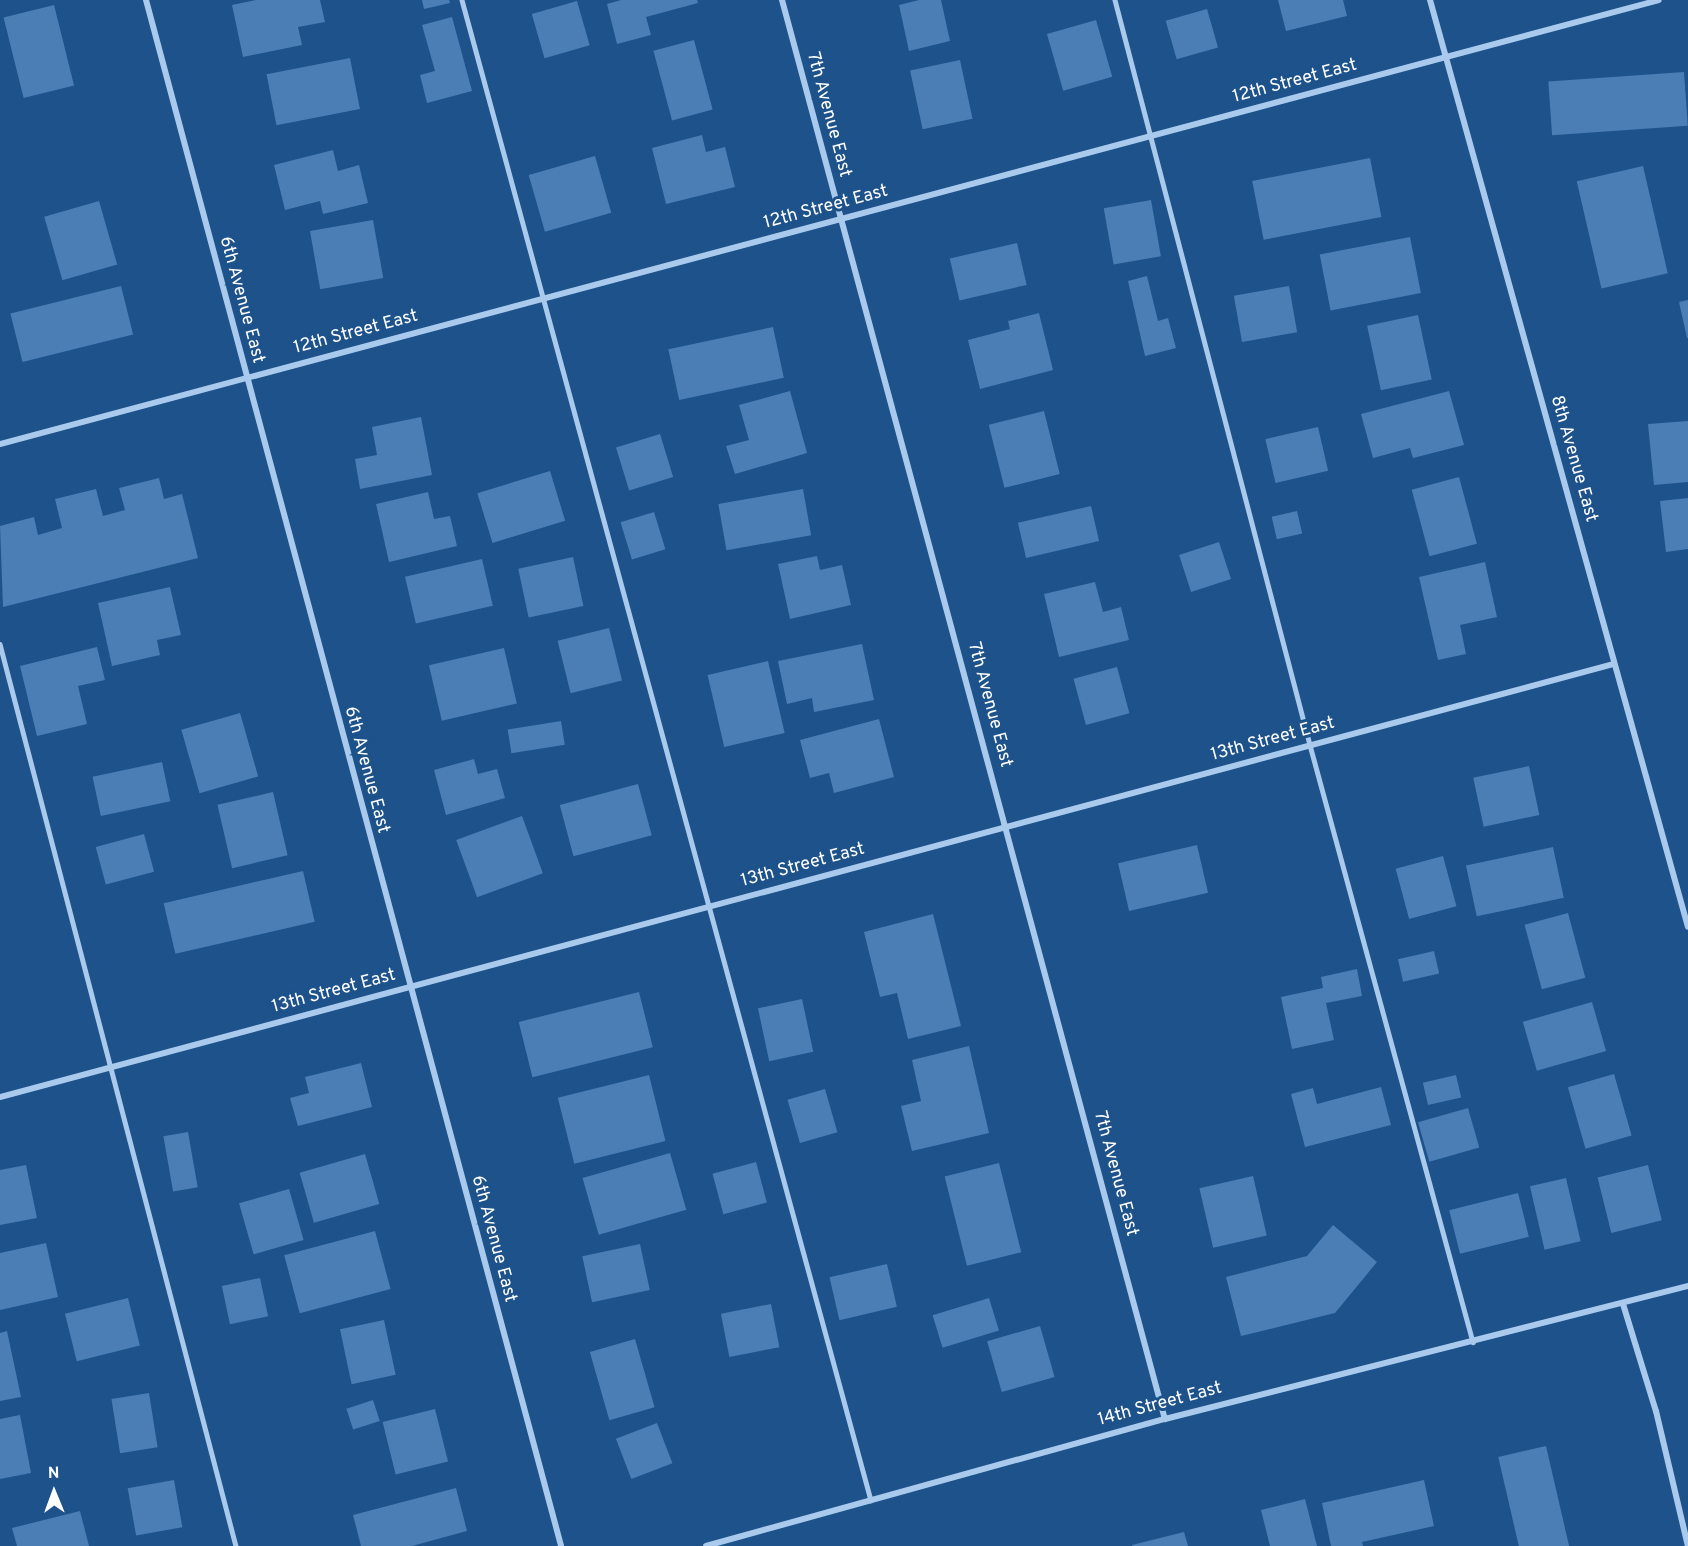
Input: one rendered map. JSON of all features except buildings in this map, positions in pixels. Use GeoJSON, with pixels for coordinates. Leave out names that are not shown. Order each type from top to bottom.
{"type":"FeatureCollection","features":[{"type":"Feature","properties":{"kind":"street","name":"6th Avenue East"},"geometry":{"type":"LineString","coordinates":[[146,0],[409,988],[561,1546]]}},
{"type":"Feature","properties":{"kind":"street","name":"7th Avenue East"},"geometry":{"type":"LineString","coordinates":[[782,0],[1165,1419]]}},
{"type":"Feature","properties":{"kind":"street","name":"8th Avenue East"},"geometry":{"type":"LineString","coordinates":[[1430,0],[1688,927]]}},
{"type":"Feature","properties":{"kind":"street","name":"12th Street East"},"geometry":{"type":"LineString","coordinates":[[0,444],[1659,0]]}},
{"type":"Feature","properties":{"kind":"street","name":"13th Street East"},"geometry":{"type":"LineString","coordinates":[[0,1097],[1614,664]]}},
{"type":"Feature","properties":{"kind":"street"},"geometry":{"type":"LineString","coordinates":[[1688,1286],[1623,1304],[1656,1411],[1688,1546]]}},
{"type":"Feature","properties":{"kind":"street","name":"14th Street East"},"geometry":{"type":"LineString","coordinates":[[706,1546],[1165,1419],[1623,1304]]}},
{"type":"Feature","properties":{"kind":"lane"},"geometry":{"type":"LineString","coordinates":[[462,0],[871,1500]]}},
{"type":"Feature","properties":{"kind":"lane"},"geometry":{"type":"LineString","coordinates":[[1115,0],[1310,745],[1473,1342]]}},
{"type":"Feature","properties":{"kind":"lane"},"geometry":{"type":"LineString","coordinates":[[0,645],[114,1066],[236,1546]]}}]}
